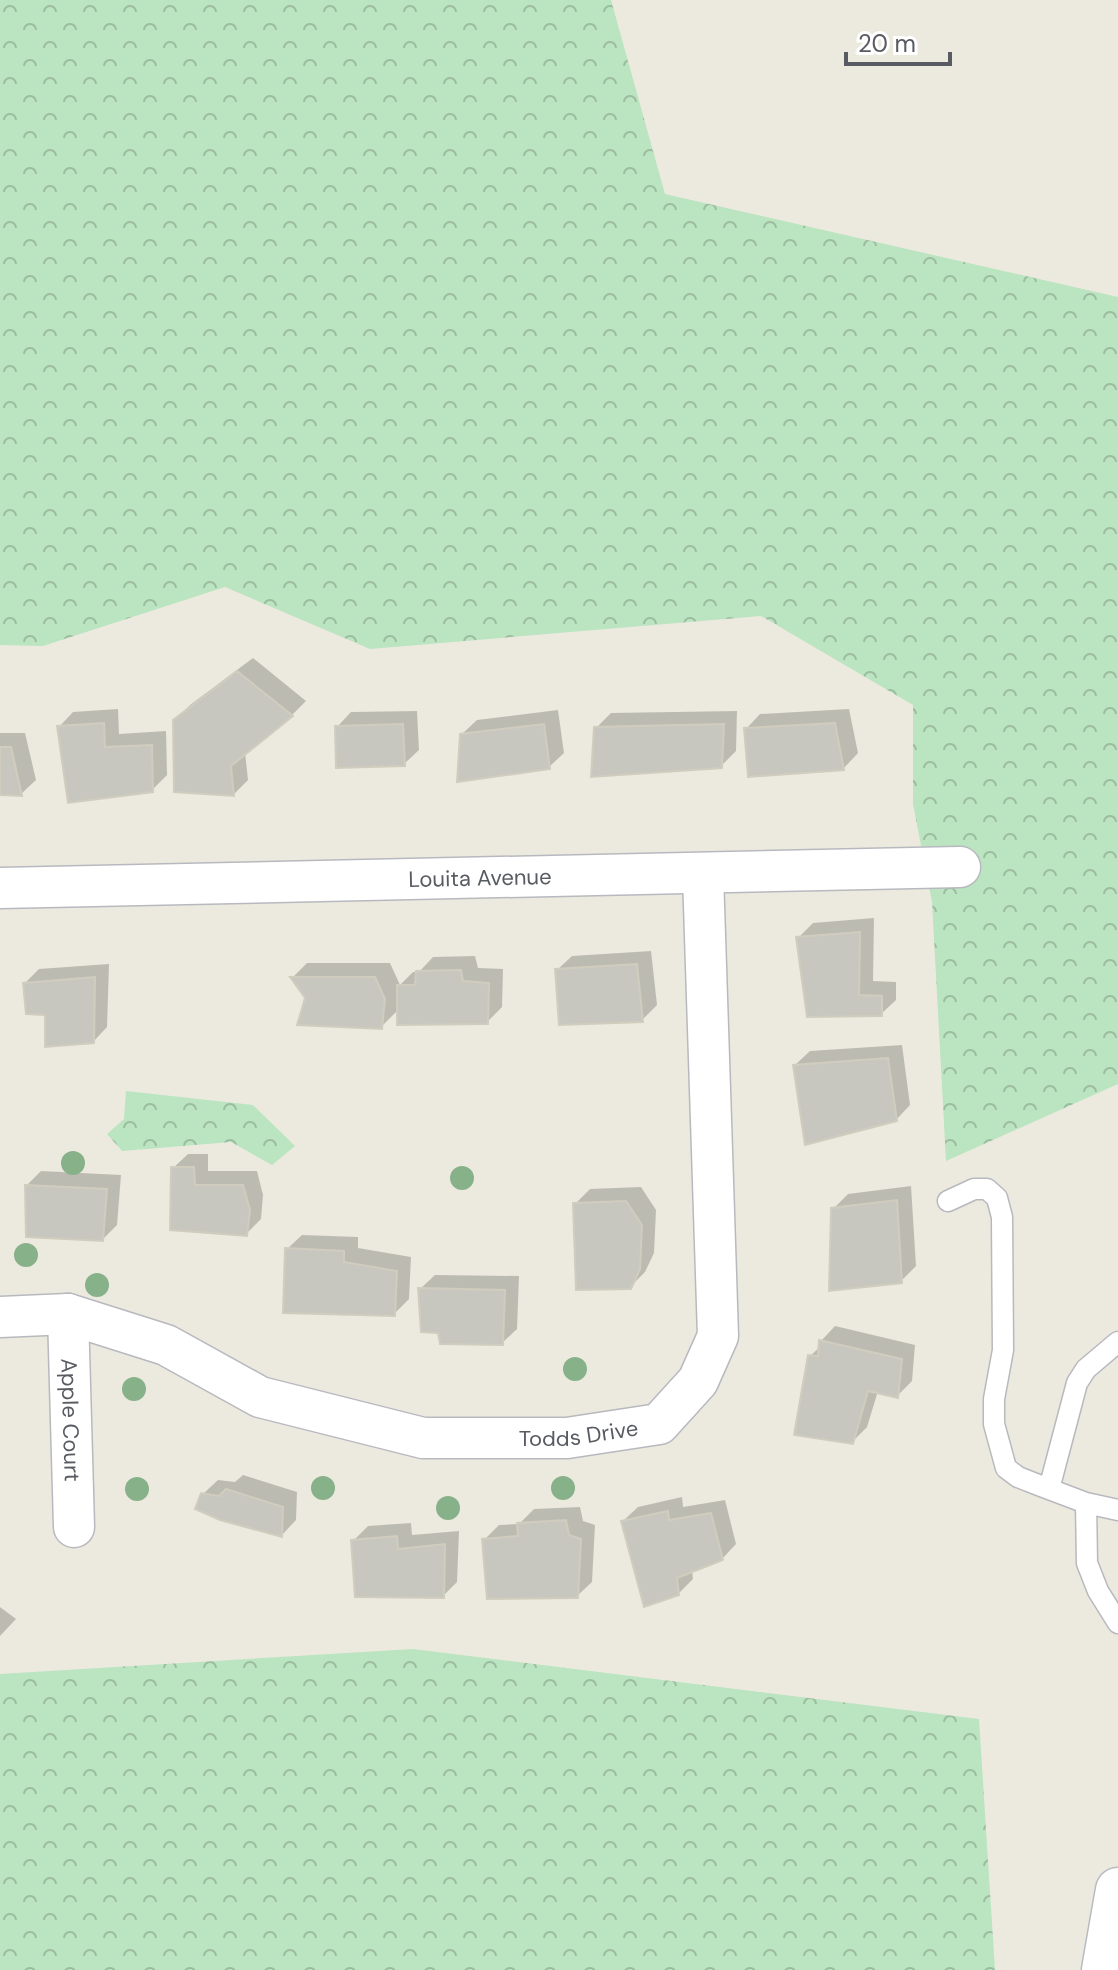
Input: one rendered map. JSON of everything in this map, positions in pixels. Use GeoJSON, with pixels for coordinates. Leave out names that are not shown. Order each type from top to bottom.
{"type":"FeatureCollection","features":[{"type":"Feature","properties":{"kind":"street","name":"Louita Avenue"},"geometry":{"type":"LineString","coordinates":[[0,888],[960,867]]}},
{"type":"Feature","properties":{"kind":"street","name":"Todds Drive"},"geometry":{"type":"LineString","coordinates":[[0,1317],[68,1314],[166,1345],[260,1397],[423,1438],[567,1438],[659,1424],[698,1381],[718,1336],[703,874]]}},
{"type":"Feature","properties":{"kind":"street","name":"Apple Court"},"geometry":{"type":"LineString","coordinates":[[68,1314],[74,1527]]}},
{"type":"Feature","properties":{"kind":"street"},"geometry":{"type":"LineString","coordinates":[[1104,1970],[1118,1890]]}},
{"type":"Feature","properties":{"kind":"lane"},"geometry":{"type":"LineString","coordinates":[[948,1201],[974,1189],[987,1189],[997,1198],[1002,1217],[1003,1350],[994,1399],[994,1424],[1006,1468],[1018,1477],[1086,1503],[1118,1510]]}},
{"type":"Feature","properties":{"kind":"lane"},"geometry":{"type":"LineString","coordinates":[[1049,1489],[1077,1383],[1086,1369],[1118,1342]]}},
{"type":"Feature","properties":{"kind":"lane"},"geometry":{"type":"LineString","coordinates":[[1086,1503],[1087,1563],[1098,1591],[1118,1623]]}},
{"type":"Feature","properties":{"kind":"green space"},"geometry":{"type":"Polygon","coordinates":[[[0,0],[611,0],[665,194],[1118,297],[1118,1084],[946,1161],[932,902],[913,804],[913,705],[761,616],[370,649],[225,587],[43,646],[0,645],[0,0]]]}},
{"type":"Feature","properties":{"kind":"green space"},"geometry":{"type":"Polygon","coordinates":[[[126,1091],[253,1105],[295,1146],[272,1165],[231,1142],[122,1151],[107,1134],[124,1119],[126,1091]]]}},
{"type":"Feature","properties":{"kind":"green space"},"geometry":{"type":"Polygon","coordinates":[[[413,1649],[979,1719],[995,1970],[0,1970],[0,1674],[413,1649]]]}},
{"type":"Feature","properties":{"kind":"building"},"geometry":{"type":"Polygon","coordinates":[[[237,671],[293,716],[231,766],[234,796],[174,792],[173,720],[237,671]]]}},
{"type":"Feature","properties":{"kind":"building"},"geometry":{"type":"Polygon","coordinates":[[[104,723],[105,747],[152,745],[153,792],[68,803],[57,726],[104,723]]]}},
{"type":"Feature","properties":{"kind":"building"},"geometry":{"type":"Polygon","coordinates":[[[835,723],[844,770],[748,777],[744,728],[835,723]]]}},
{"type":"Feature","properties":{"kind":"building"},"geometry":{"type":"Polygon","coordinates":[[[403,724],[405,766],[336,768],[335,726],[403,724]]]}},
{"type":"Feature","properties":{"kind":"building"},"geometry":{"type":"Polygon","coordinates":[[[544,724],[550,769],[457,782],[460,734],[544,724]]]}},
{"type":"Feature","properties":{"kind":"building"},"geometry":{"type":"Polygon","coordinates":[[[724,724],[722,768],[591,777],[594,727],[724,724]]]}},
{"type":"Feature","properties":{"kind":"building"},"geometry":{"type":"Polygon","coordinates":[[[0,747],[11,747],[22,796],[0,795],[0,747]]]}},
{"type":"Feature","properties":{"kind":"building"},"geometry":{"type":"Polygon","coordinates":[[[860,932],[859,995],[882,996],[882,1016],[807,1017],[796,937],[860,932]]]}},
{"type":"Feature","properties":{"kind":"building"},"geometry":{"type":"Polygon","coordinates":[[[637,964],[643,1022],[559,1025],[555,969],[637,964]]]}},
{"type":"Feature","properties":{"kind":"building"},"geometry":{"type":"Polygon","coordinates":[[[461,970],[463,981],[489,983],[488,1024],[397,1025],[397,985],[415,985],[416,971],[461,970]]]}},
{"type":"Feature","properties":{"kind":"building"},"geometry":{"type":"Polygon","coordinates":[[[95,977],[94,1043],[45,1047],[45,1015],[26,1014],[23,983],[95,977]]]}},
{"type":"Feature","properties":{"kind":"building"},"geometry":{"type":"Polygon","coordinates":[[[290,977],[375,977],[385,999],[382,1029],[297,1025],[305,998],[290,977]]]}},
{"type":"Feature","properties":{"kind":"building"},"geometry":{"type":"Polygon","coordinates":[[[888,1058],[897,1121],[805,1145],[793,1065],[888,1058]]]}},
{"type":"Feature","properties":{"kind":"building"},"geometry":{"type":"Polygon","coordinates":[[[171,1167],[194,1167],[195,1185],[243,1185],[250,1210],[247,1236],[170,1230],[171,1167]]]}},
{"type":"Feature","properties":{"kind":"building"},"geometry":{"type":"Polygon","coordinates":[[[25,1185],[107,1189],[103,1241],[26,1237],[25,1185]]]}},
{"type":"Feature","properties":{"kind":"building"},"geometry":{"type":"Polygon","coordinates":[[[897,1200],[902,1283],[829,1291],[831,1208],[897,1200]]]}},
{"type":"Feature","properties":{"kind":"building"},"geometry":{"type":"Polygon","coordinates":[[[626,1201],[642,1225],[640,1269],[631,1289],[576,1290],[573,1203],[626,1201]]]}},
{"type":"Feature","properties":{"kind":"building"},"geometry":{"type":"Polygon","coordinates":[[[285,1248],[344,1251],[344,1262],[397,1271],[395,1316],[283,1313],[285,1248]]]}},
{"type":"Feature","properties":{"kind":"building"},"geometry":{"type":"Polygon","coordinates":[[[418,1288],[505,1290],[503,1345],[440,1344],[438,1333],[421,1332],[418,1288]]]}},
{"type":"Feature","properties":{"kind":"building"},"geometry":{"type":"Polygon","coordinates":[[[819,1340],[902,1359],[898,1398],[868,1391],[853,1444],[794,1435],[808,1355],[818,1356],[819,1340]]]}},
{"type":"Feature","properties":{"kind":"building"},"geometry":{"type":"Polygon","coordinates":[[[226,1489],[283,1507],[282,1537],[220,1520],[195,1509],[201,1493],[219,1496],[226,1489]]]}},
{"type":"Feature","properties":{"kind":"building"},"geometry":{"type":"Polygon","coordinates":[[[668,1511],[669,1520],[711,1513],[723,1560],[677,1578],[679,1595],[644,1607],[621,1521],[668,1511]]]}},
{"type":"Feature","properties":{"kind":"building"},"geometry":{"type":"Polygon","coordinates":[[[566,1520],[569,1535],[581,1539],[578,1598],[487,1599],[482,1539],[518,1536],[517,1523],[566,1520]]]}},
{"type":"Feature","properties":{"kind":"building"},"geometry":{"type":"Polygon","coordinates":[[[397,1536],[398,1549],[445,1544],[444,1598],[355,1597],[351,1540],[397,1536]]]}}]}
